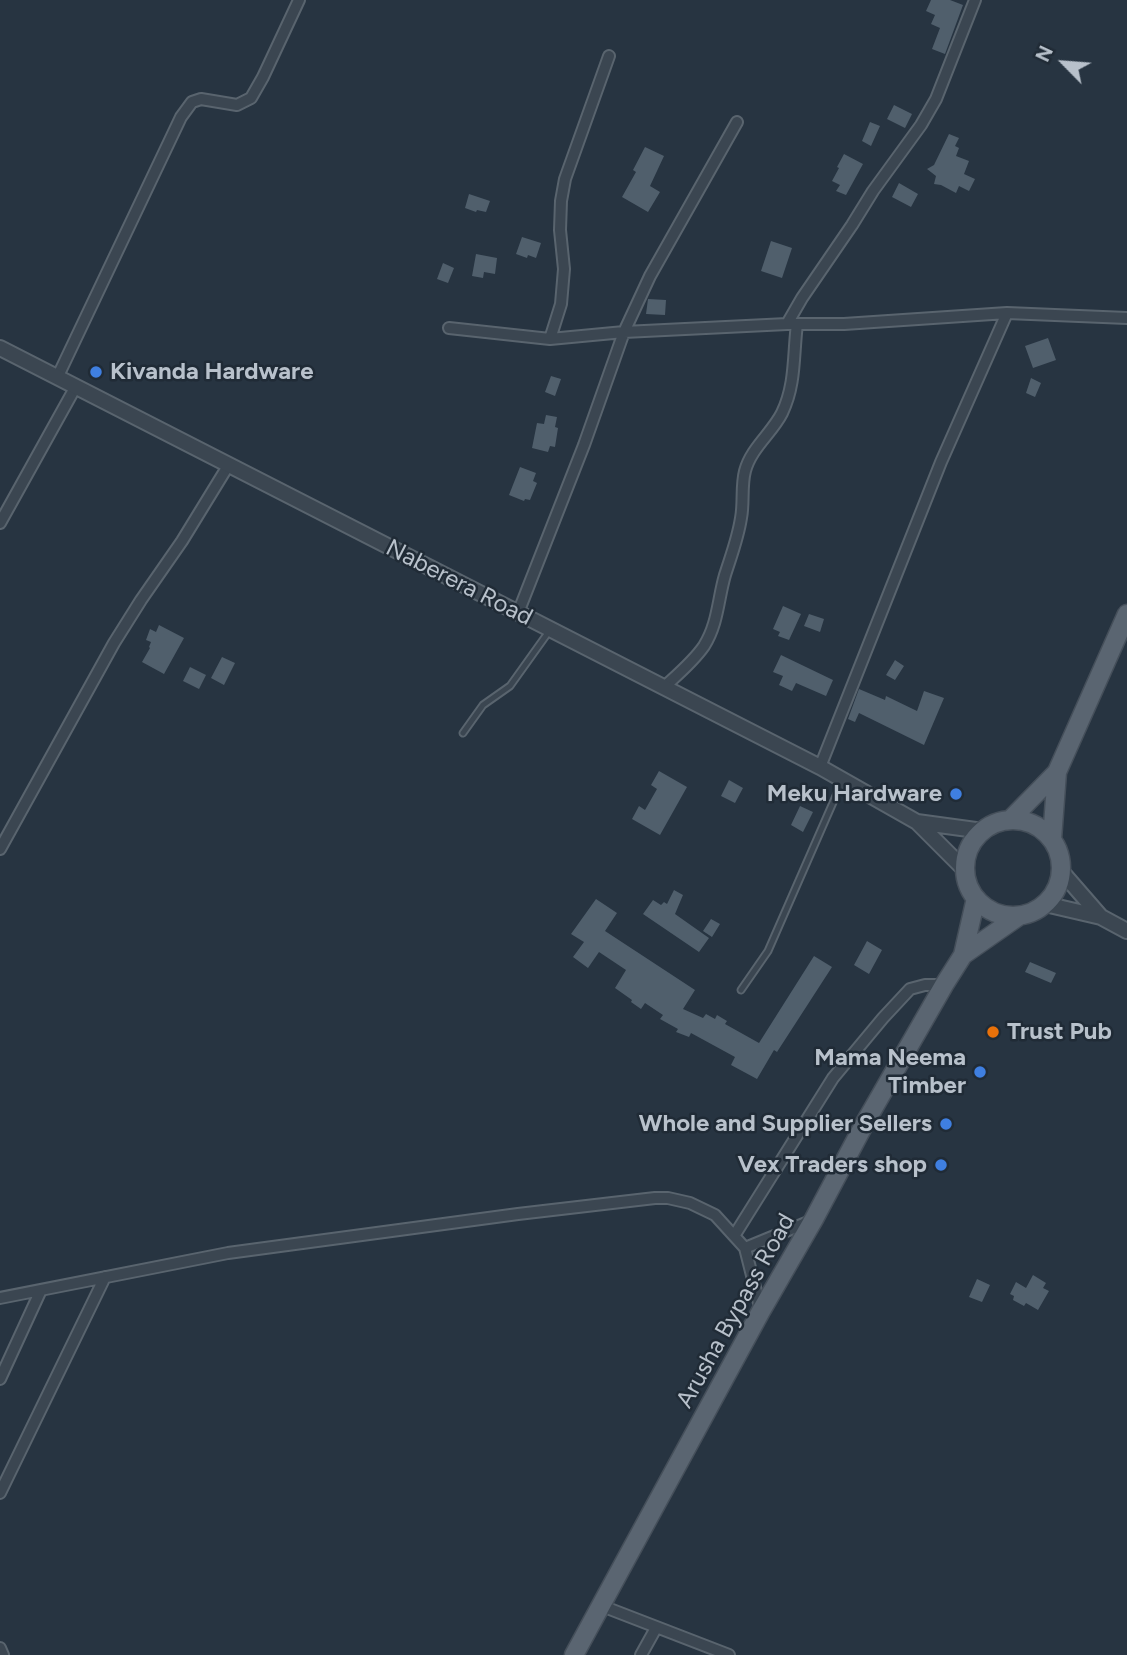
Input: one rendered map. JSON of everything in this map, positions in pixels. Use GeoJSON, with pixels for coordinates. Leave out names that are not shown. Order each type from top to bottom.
{"type":"FeatureCollection","features":[{"type":"Feature","properties":{"kind":"main road"},"geometry":{"type":"LineString","coordinates":[[1052,839],[1057,772],[1127,614]]}},
{"type":"Feature","properties":{"kind":"main road"},"geometry":{"type":"LineString","coordinates":[[1010,820],[1057,772]]}},
{"type":"Feature","properties":{"kind":"main road"},"geometry":{"type":"LineString","coordinates":[[1019,916],[1003,915],[988,909],[975,898],[968,885],[965,870],[967,855],[973,842],[983,831],[996,823],[1010,820],[1026,822],[1040,828],[1052,839],[1059,854],[1061,871],[1054,895],[1045,904]]}},
{"type":"Feature","properties":{"kind":"main road","name":"Arusha Bypass Road"},"geometry":{"type":"LineString","coordinates":[[963,955],[975,898]]}},
{"type":"Feature","properties":{"kind":"main road","name":"Arusha Bypass Road"},"geometry":{"type":"LineString","coordinates":[[574,1655],[761,1311],[943,985],[963,955],[1019,916],[1033,912],[1045,904]]}},
{"type":"Feature","properties":{"kind":"street"},"geometry":{"type":"LineString","coordinates":[[57,378],[181,117],[192,102],[201,99],[237,105],[251,98],[299,0]]}},
{"type":"Feature","properties":{"kind":"street"},"geometry":{"type":"LineString","coordinates":[[663,688],[698,654],[719,610],[724,577],[742,514],[745,470],[751,455],[778,421],[791,392],[792,324],[802,298],[873,191],[921,125],[936,99],[975,0]]}},
{"type":"Feature","properties":{"kind":"street"},"geometry":{"type":"LineString","coordinates":[[550,339],[561,304],[564,269],[561,201],[565,179],[609,56]]}},
{"type":"Feature","properties":{"kind":"street"},"geometry":{"type":"LineString","coordinates":[[518,613],[584,445],[624,332],[650,276],[737,122]]}},
{"type":"Feature","properties":{"kind":"street"},"geometry":{"type":"LineString","coordinates":[[820,767],[941,462],[1007,313]]}},
{"type":"Feature","properties":{"kind":"street"},"geometry":{"type":"LineString","coordinates":[[449,328],[550,339],[624,332],[792,324],[857,324],[1007,313],[1127,318]]}},
{"type":"Feature","properties":{"kind":"street","name":"Naberera Road"},"geometry":{"type":"LineString","coordinates":[[0,348],[820,767],[917,822],[965,870]]}},
{"type":"Feature","properties":{"kind":"street"},"geometry":{"type":"LineString","coordinates":[[0,523],[75,388]]}},
{"type":"Feature","properties":{"kind":"street"},"geometry":{"type":"LineString","coordinates":[[0,849],[114,643],[228,466]]}},
{"type":"Feature","properties":{"kind":"street","name":"Naberera Road"},"geometry":{"type":"LineString","coordinates":[[917,822],[983,831]]}},
{"type":"Feature","properties":{"kind":"street"},"geometry":{"type":"LineString","coordinates":[[1061,871],[1101,917]]}},
{"type":"Feature","properties":{"kind":"street"},"geometry":{"type":"LineString","coordinates":[[1045,904],[1101,917],[1127,931]]}},
{"type":"Feature","properties":{"kind":"street"},"geometry":{"type":"LineString","coordinates":[[734,1237],[833,1078],[910,989],[925,985],[943,985]]}},
{"type":"Feature","properties":{"kind":"street"},"geometry":{"type":"LineString","coordinates":[[0,1298],[228,1252],[517,1214],[668,1198],[702,1207],[715,1214],[745,1248],[761,1311]]}},
{"type":"Feature","properties":{"kind":"street"},"geometry":{"type":"LineString","coordinates":[[745,1248],[814,1219]]}},
{"type":"Feature","properties":{"kind":"street"},"geometry":{"type":"LineString","coordinates":[[0,1493],[105,1277]]}},
{"type":"Feature","properties":{"kind":"street"},"geometry":{"type":"LineString","coordinates":[[0,1379],[41,1290]]}},
{"type":"Feature","properties":{"kind":"street"},"geometry":{"type":"LineString","coordinates":[[601,1606],[729,1655]]}},
{"type":"Feature","properties":{"kind":"street"},"geometry":{"type":"LineString","coordinates":[[641,1655],[656,1628]]}},
{"type":"Feature","properties":{"kind":"street"},"geometry":{"type":"LineString","coordinates":[[0,1648],[3,1655]]}},
{"type":"Feature","properties":{"kind":"lane"},"geometry":{"type":"LineString","coordinates":[[463,733],[483,705],[510,686],[551,630]]}},
{"type":"Feature","properties":{"kind":"lane"},"geometry":{"type":"LineString","coordinates":[[741,990],[768,951],[843,780]]}},
{"type":"Feature","properties":{"kind":"building"},"geometry":{"type":"Polygon","coordinates":[[[931,0],[950,0],[963,5],[945,54],[932,49],[940,28],[931,24],[935,15],[926,11],[931,0]]]}},
{"type":"Feature","properties":{"kind":"building"},"geometry":{"type":"Polygon","coordinates":[[[894,105],[912,114],[905,128],[887,119],[894,105]]]}},
{"type":"Feature","properties":{"kind":"building"},"geometry":{"type":"Polygon","coordinates":[[[870,122],[880,126],[871,146],[862,141],[870,122]]]}},
{"type":"Feature","properties":{"kind":"building"},"geometry":{"type":"Polygon","coordinates":[[[949,134],[959,138],[955,146],[959,148],[956,156],[969,161],[964,174],[975,179],[969,191],[959,186],[956,193],[934,184],[936,176],[927,169],[934,165],[949,134]]]}},
{"type":"Feature","properties":{"kind":"building"},"geometry":{"type":"Polygon","coordinates":[[[645,147],[664,156],[650,186],[660,192],[648,212],[622,197],[636,172],[633,170],[645,147]]]}},
{"type":"Feature","properties":{"kind":"building"},"geometry":{"type":"Polygon","coordinates":[[[844,154],[863,164],[846,195],[836,191],[840,185],[832,181],[844,154]]]}},
{"type":"Feature","properties":{"kind":"building"},"geometry":{"type":"Polygon","coordinates":[[[899,183],[918,194],[911,207],[892,197],[899,183]]]}},
{"type":"Feature","properties":{"kind":"building"},"geometry":{"type":"Polygon","coordinates":[[[469,194],[490,201],[486,212],[465,208],[469,194]]]}},
{"type":"Feature","properties":{"kind":"building"},"geometry":{"type":"Polygon","coordinates":[[[522,237],[541,243],[536,258],[516,254],[522,237]]]}},
{"type":"Feature","properties":{"kind":"building"},"geometry":{"type":"Polygon","coordinates":[[[771,241],[792,248],[782,278],[761,271],[771,241]]]}},
{"type":"Feature","properties":{"kind":"building"},"geometry":{"type":"Polygon","coordinates":[[[476,254],[497,258],[495,274],[484,272],[483,278],[472,276],[476,254]]]}},
{"type":"Feature","properties":{"kind":"building"},"geometry":{"type":"Polygon","coordinates":[[[443,263],[454,268],[448,283],[437,279],[443,263]]]}},
{"type":"Feature","properties":{"kind":"building"},"geometry":{"type":"Polygon","coordinates":[[[648,299],[666,300],[665,315],[646,314],[648,299]]]}},
{"type":"Feature","properties":{"kind":"building"},"geometry":{"type":"Polygon","coordinates":[[[1048,338],[1056,360],[1033,368],[1025,346],[1048,338]]]}},
{"type":"Feature","properties":{"kind":"building"},"geometry":{"type":"Polygon","coordinates":[[[551,376],[561,379],[555,396],[545,392],[551,376]]]}},
{"type":"Feature","properties":{"kind":"building"},"geometry":{"type":"Polygon","coordinates":[[[1031,378],[1041,383],[1035,397],[1026,393],[1031,378]]]}},
{"type":"Feature","properties":{"kind":"building"},"geometry":{"type":"Polygon","coordinates":[[[546,415],[557,417],[555,427],[558,428],[555,447],[550,446],[548,452],[532,448],[537,423],[544,424],[546,415]]]}},
{"type":"Feature","properties":{"kind":"building"},"geometry":{"type":"Polygon","coordinates":[[[520,467],[536,473],[533,481],[537,483],[530,500],[524,501],[509,495],[520,467]]]}},
{"type":"Feature","properties":{"kind":"building"},"geometry":{"type":"Polygon","coordinates":[[[783,606],[801,614],[789,640],[778,636],[780,632],[773,629],[783,606]]]}},
{"type":"Feature","properties":{"kind":"building"},"geometry":{"type":"Polygon","coordinates":[[[809,614],[824,619],[820,632],[804,626],[809,614]]]}},
{"type":"Feature","properties":{"kind":"building"},"geometry":{"type":"Polygon","coordinates":[[[159,625],[184,638],[164,674],[142,662],[150,648],[151,642],[146,640],[150,629],[156,632],[159,625]]]}},
{"type":"Feature","properties":{"kind":"building"},"geometry":{"type":"Polygon","coordinates":[[[781,655],[833,680],[826,696],[796,683],[792,691],[779,685],[783,676],[773,672],[781,655]]]}},
{"type":"Feature","properties":{"kind":"building"},"geometry":{"type":"Polygon","coordinates":[[[222,657],[235,663],[224,685],[211,678],[222,657]]]}},
{"type":"Feature","properties":{"kind":"building"},"geometry":{"type":"Polygon","coordinates":[[[895,660],[904,666],[895,680],[886,675],[895,660]]]}},
{"type":"Feature","properties":{"kind":"building"},"geometry":{"type":"Polygon","coordinates":[[[190,667],[206,675],[199,689],[183,681],[190,667]]]}},
{"type":"Feature","properties":{"kind":"building"},"geometry":{"type":"Polygon","coordinates":[[[859,689],[885,700],[886,696],[917,711],[924,691],[944,698],[924,745],[859,713],[855,722],[848,719],[859,689]]]}},
{"type":"Feature","properties":{"kind":"building"},"geometry":{"type":"Polygon","coordinates":[[[659,771],[687,787],[660,835],[632,819],[639,806],[645,810],[657,789],[651,785],[659,771]]]}},
{"type":"Feature","properties":{"kind":"building"},"geometry":{"type":"Polygon","coordinates":[[[729,780],[743,788],[735,803],[721,796],[729,780]]]}},
{"type":"Feature","properties":{"kind":"building"},"geometry":{"type":"Polygon","coordinates":[[[800,806],[813,812],[803,832],[791,825],[800,806]]]}},
{"type":"Feature","properties":{"kind":"building"},"geometry":{"type":"Polygon","coordinates":[[[674,890],[683,895],[675,914],[709,938],[699,952],[643,914],[653,900],[661,905],[664,902],[667,904],[674,890]]]}},
{"type":"Feature","properties":{"kind":"building"},"geometry":{"type":"Polygon","coordinates":[[[596,899],[617,913],[605,931],[695,990],[683,1009],[703,1018],[706,1014],[715,1019],[717,1015],[727,1021],[725,1024],[759,1043],[814,956],[832,967],[757,1079],[731,1065],[735,1057],[691,1033],[689,1037],[676,1032],[678,1029],[660,1019],[663,1015],[645,1003],[641,1009],[631,1002],[632,1000],[615,988],[626,970],[599,952],[588,968],[573,957],[584,942],[571,934],[596,899]]]}},
{"type":"Feature","properties":{"kind":"building"},"geometry":{"type":"Polygon","coordinates":[[[711,919],[720,924],[712,937],[703,931],[711,919]]]}},
{"type":"Feature","properties":{"kind":"building"},"geometry":{"type":"Polygon","coordinates":[[[867,941],[882,950],[869,974],[854,965],[867,941]]]}},
{"type":"Feature","properties":{"kind":"building"},"geometry":{"type":"Polygon","coordinates":[[[1030,962],[1056,973],[1051,983],[1025,972],[1030,962]]]}},
{"type":"Feature","properties":{"kind":"building"},"geometry":{"type":"Polygon","coordinates":[[[1033,1275],[1046,1283],[1043,1288],[1049,1291],[1038,1310],[1013,1300],[1014,1296],[1010,1294],[1016,1282],[1026,1288],[1033,1275]]]}},
{"type":"Feature","properties":{"kind":"building"},"geometry":{"type":"Polygon","coordinates":[[[977,1279],[990,1285],[982,1302],[969,1297],[977,1279]]]}},
{"type":"Feature","properties":{"kind":"place","name":"Kivanda Hardware"},"geometry":{"type":"Point","coordinates":[96,372]}},
{"type":"Feature","properties":{"kind":"place","name":"Meku Hardware"},"geometry":{"type":"Point","coordinates":[956,794]}},
{"type":"Feature","properties":{"kind":"place","name":"Trust Pub"},"geometry":{"type":"Point","coordinates":[993,1032]}},
{"type":"Feature","properties":{"kind":"place","name":"Mama Neema Timber"},"geometry":{"type":"Point","coordinates":[980,1072]}},
{"type":"Feature","properties":{"kind":"place","name":"Whole and Supplier Sellers"},"geometry":{"type":"Point","coordinates":[946,1124]}},
{"type":"Feature","properties":{"kind":"place","name":"Vex Traders shop"},"geometry":{"type":"Point","coordinates":[941,1165]}}]}
